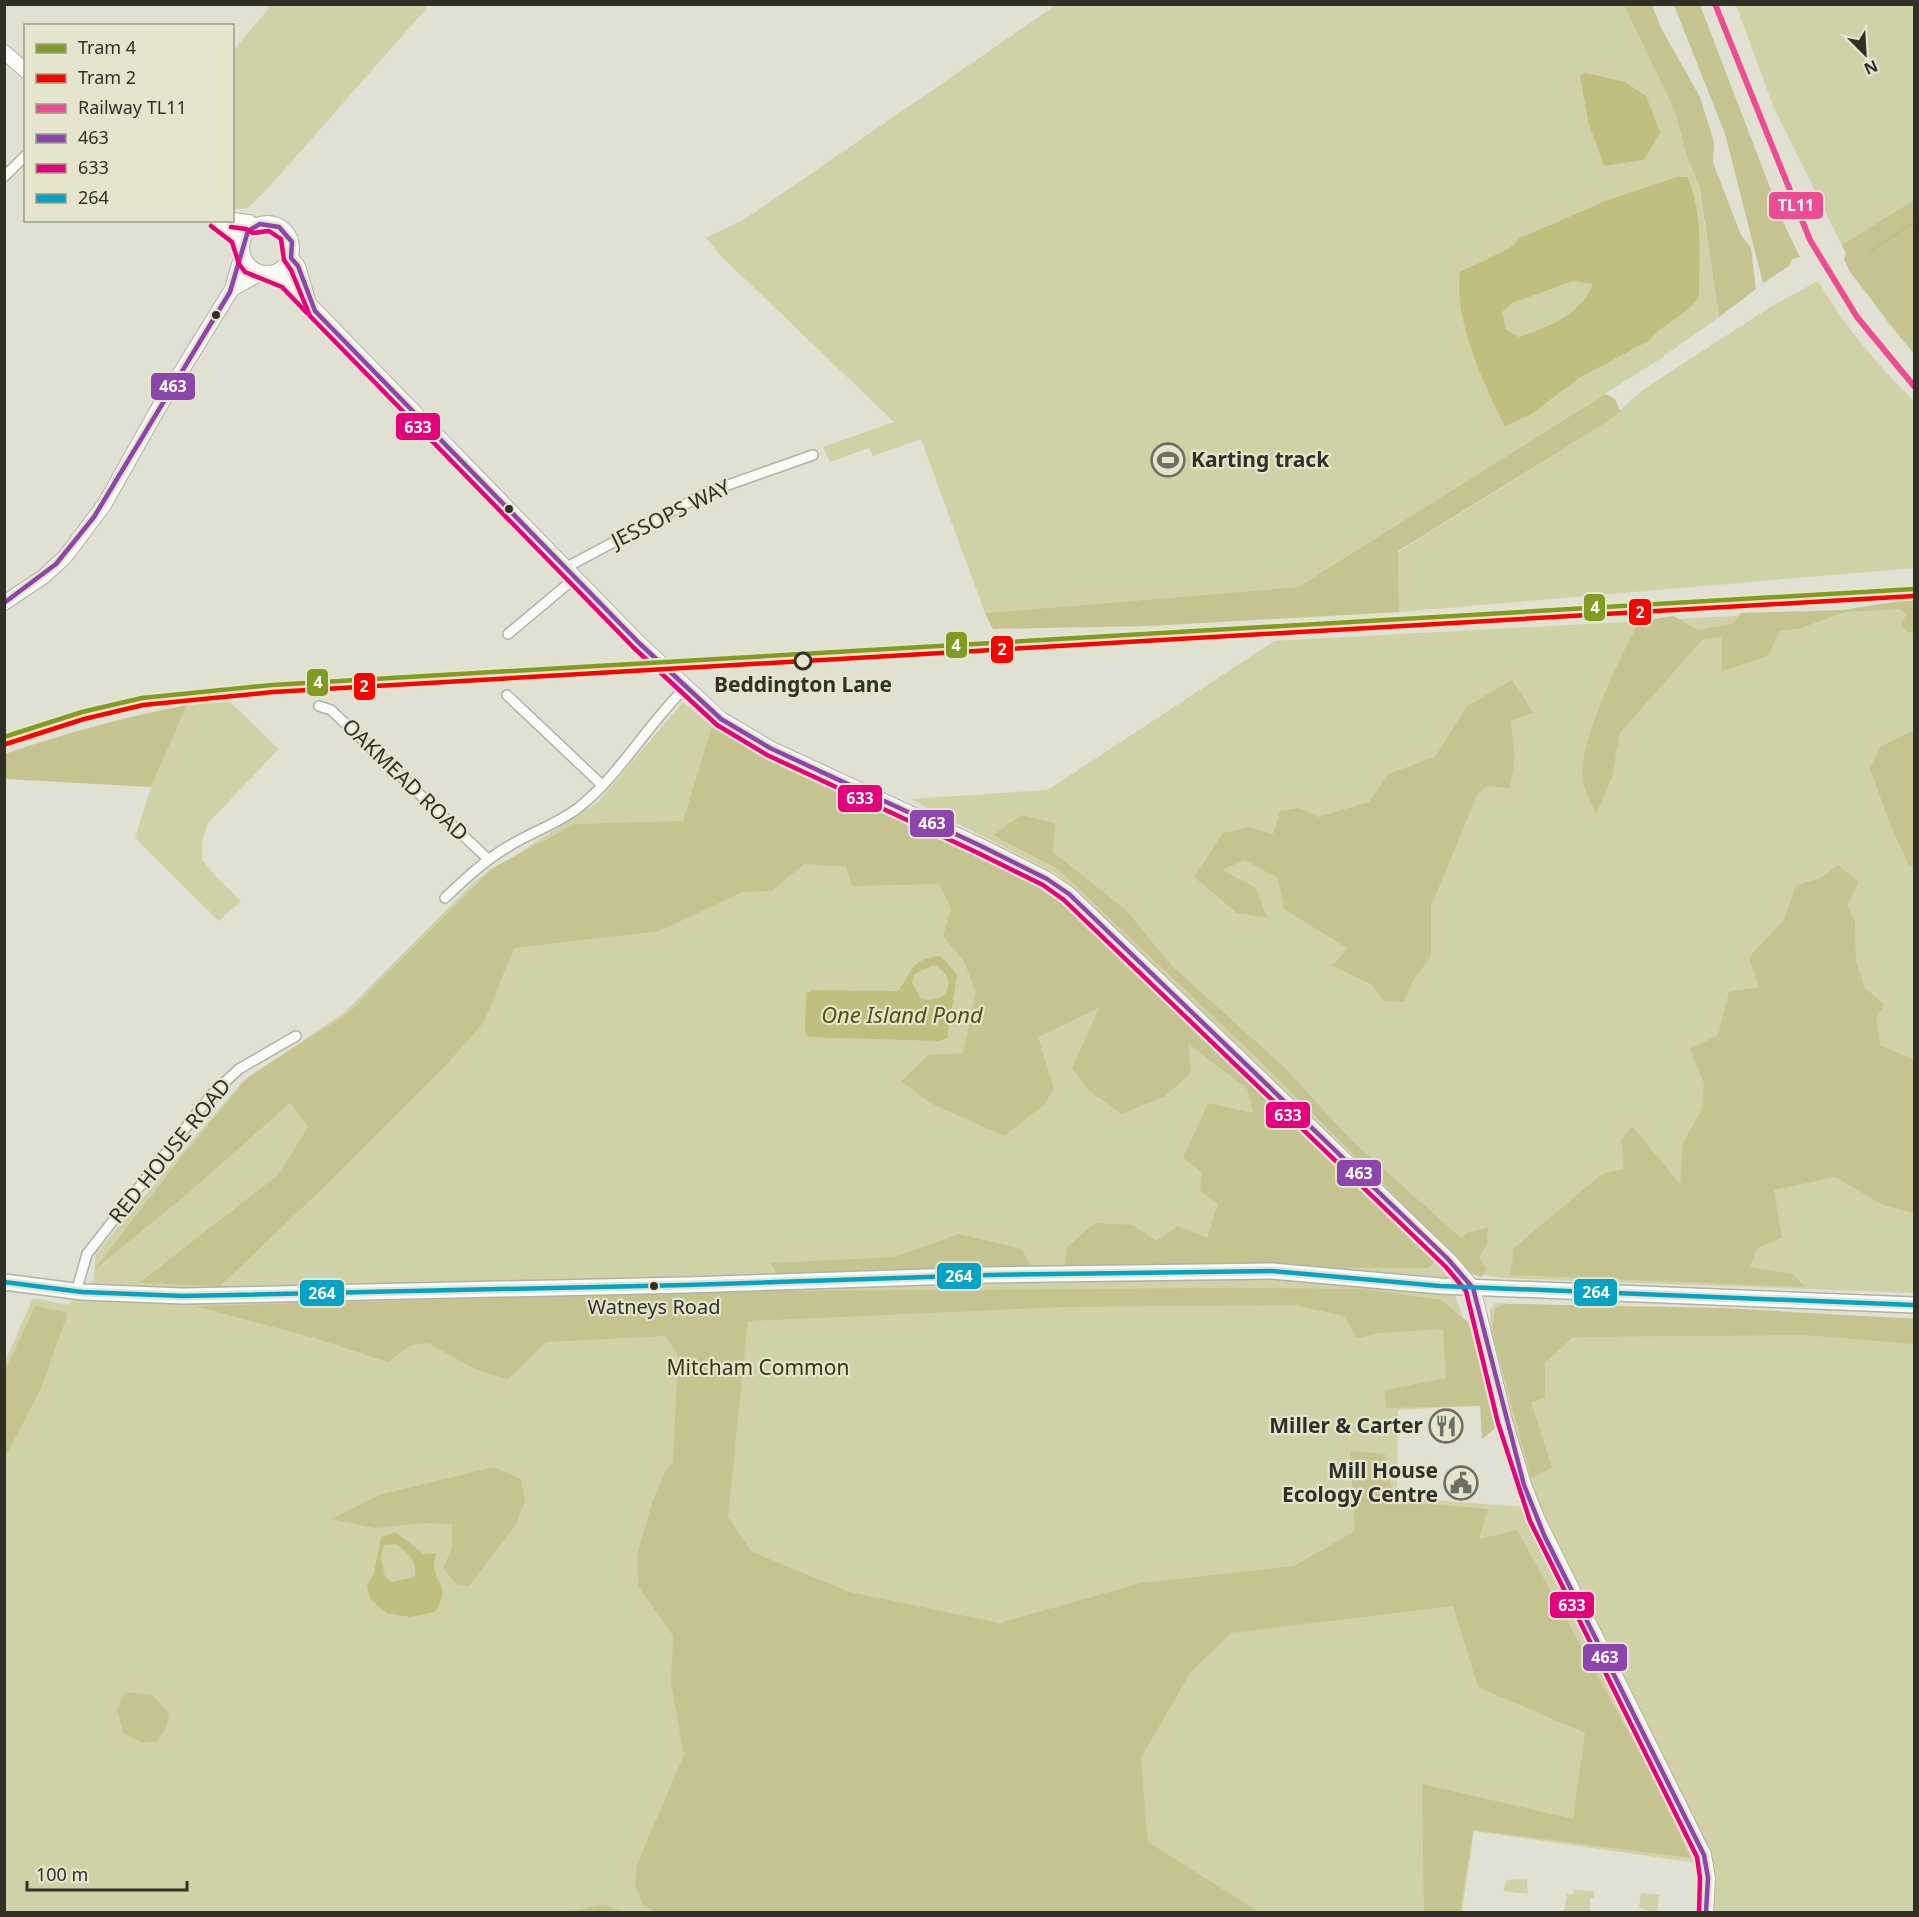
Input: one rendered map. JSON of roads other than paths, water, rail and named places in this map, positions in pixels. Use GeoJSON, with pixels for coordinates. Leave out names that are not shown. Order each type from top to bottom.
{"type":"FeatureCollection","features":[{"type":"Feature","properties":{"kind":"main road"},"geometry":{"type":"LineString","coordinates":[[4,52],[24,69]]}},
{"type":"Feature","properties":{"kind":"main road"},"geometry":{"type":"LineString","coordinates":[[234,220],[249,222],[254,226]]}},
{"type":"Feature","properties":{"kind":"main road"},"geometry":{"type":"LineString","coordinates":[[218,222],[234,234],[248,265],[286,280],[570,573],[713,713],[745,735],[897,809],[979,845],[1047,879],[1069,894],[1447,1258],[1473,1288],[1526,1491],[1544,1535],[1704,1855],[1708,1878],[1706,1912]]}},
{"type":"Feature","properties":{"kind":"main road"},"geometry":{"type":"LineString","coordinates":[[4,603],[43,577],[65,557],[85,532],[104,505],[158,409],[232,290],[247,232],[254,226],[270,223],[280,226],[292,242],[291,258],[285,268],[267,273],[232,290]]}},
{"type":"Feature","properties":{"kind":"main road"},"geometry":{"type":"LineString","coordinates":[[291,258],[298,266],[310,304]]}},
{"type":"Feature","properties":{"kind":"main road"},"geometry":{"type":"LineString","coordinates":[[4,1282],[76,1292],[151,1296],[998,1275],[1272,1271],[1473,1288],[1914,1305]]}},
{"type":"Feature","properties":{"kind":"street"},"geometry":{"type":"LineString","coordinates":[[4,177],[24,157]]}},
{"type":"Feature","properties":{"kind":"street","name":"JESSOPS WAY"},"geometry":{"type":"LineString","coordinates":[[508,634],[570,573],[708,492],[813,455]]}},
{"type":"Feature","properties":{"kind":"street"},"geometry":{"type":"LineString","coordinates":[[445,898],[488,859],[568,815],[602,785],[655,719],[685,688]]}},
{"type":"Feature","properties":{"kind":"street"},"geometry":{"type":"LineString","coordinates":[[507,695],[602,785]]}},
{"type":"Feature","properties":{"kind":"street","name":"OAKMEAD ROAD"},"geometry":{"type":"LineString","coordinates":[[319,706],[331,710],[488,859]]}},
{"type":"Feature","properties":{"kind":"street","name":"RED HOUSE ROAD"},"geometry":{"type":"LineString","coordinates":[[76,1292],[87,1254],[217,1089],[239,1069],[296,1036]]}},
{"type":"Feature","properties":{"kind":"water"},"geometry":{"type":"Polygon","coordinates":[[[1586,73],[1625,82],[1646,96],[1660,132],[1644,160],[1604,166],[1588,121],[1580,76],[1586,73]]]}},
{"type":"Feature","properties":{"kind":"water"},"geometry":{"type":"Polygon","coordinates":[[[1677,177],[1687,177],[1698,220],[1699,296],[1695,303],[1650,340],[1579,378],[1530,415],[1505,426],[1472,351],[1461,309],[1460,272],[1510,248],[1520,238],[1608,200],[1677,177]],[[1573,281],[1512,303],[1502,312],[1506,330],[1519,337],[1552,324],[1572,312],[1587,295],[1593,284],[1573,281]]]}},
{"type":"Feature","properties":{"kind":"water","name":"One Island Pond"},"geometry":{"type":"Polygon","coordinates":[[[941,956],[957,975],[947,1038],[940,1041],[808,1037],[805,1032],[806,993],[812,990],[898,991],[913,967],[922,960],[941,956]],[[934,965],[915,974],[912,982],[921,999],[930,1000],[944,994],[948,983],[942,970],[934,965]]]}},
{"type":"Feature","properties":{"kind":"water"},"geometry":{"type":"Polygon","coordinates":[[[395,1532],[424,1554],[436,1553],[434,1567],[443,1592],[435,1612],[410,1617],[387,1613],[371,1600],[367,1586],[374,1573],[381,1537],[395,1532]],[[395,1544],[384,1545],[381,1557],[385,1577],[392,1582],[415,1577],[413,1562],[395,1544]]]}},
{"type":"Feature","properties":{"kind":"waterway"},"geometry":{"type":"LineString","coordinates":[[1871,251],[1914,222]]}},
{"type":"Feature","properties":{"kind":"tram line","name":"4"},"geometry":{"type":"LineString","coordinates":[[4,737],[82,712],[142,698],[272,685],[1914,589]]}},
{"type":"Feature","properties":{"kind":"tram line","name":"2"},"geometry":{"type":"LineString","coordinates":[[6,744],[84,719],[143,705],[273,692],[1914,596]]}},
{"type":"Feature","properties":{"kind":"rail line","name":"TL11"},"geometry":{"type":"LineString","coordinates":[[1715,4],[1810,240],[1857,317],[1914,386]]}},
{"type":"Feature","properties":{"kind":"place","name":"Karting track"},"geometry":{"type":"Point","coordinates":[1168,460]}},
{"type":"Feature","properties":{"kind":"place","name":"Beddington Lane"},"geometry":{"type":"Point","coordinates":[803,661]}},
{"type":"Feature","properties":{"kind":"place","name":"Watneys Road"},"geometry":{"type":"Point","coordinates":[654,1286]}},
{"type":"Feature","properties":{"kind":"place","name":"Miller & Carter"},"geometry":{"type":"Point","coordinates":[1446,1426]}},
{"type":"Feature","properties":{"kind":"place","name":"Mill House Ecology Centre"},"geometry":{"type":"Point","coordinates":[1461,1483]}},
{"type":"Feature","properties":{"kind":"park label","name":"Mitcham Common"},"geometry":{"type":"Point","coordinates":[758,1368]}}]}
